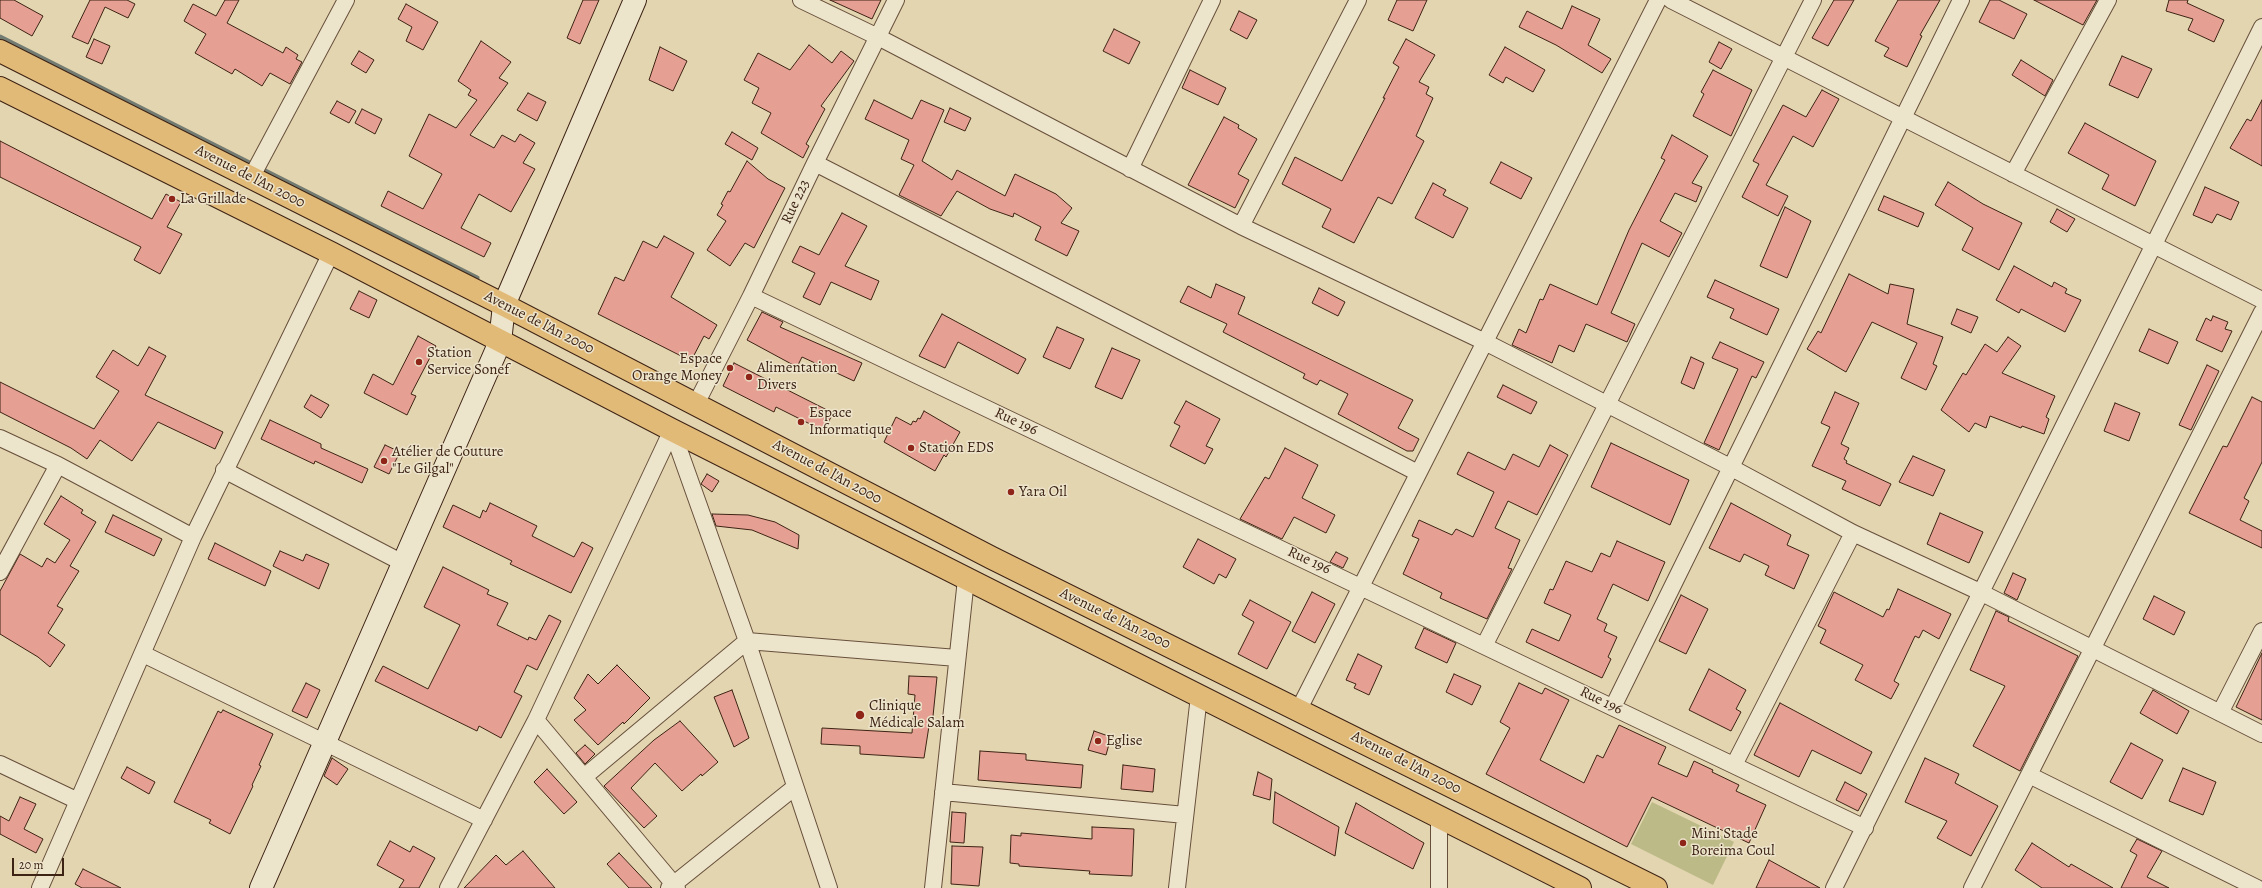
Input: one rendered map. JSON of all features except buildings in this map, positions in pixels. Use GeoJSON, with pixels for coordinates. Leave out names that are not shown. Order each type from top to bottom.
{"type":"FeatureCollection","features":[{"type":"Feature","properties":{"kind":"main road","name":"Avenue de l'An 2000"},"geometry":{"type":"LineString","coordinates":[[0,51],[504,305],[992,558],[1299,709],[1656,888]]}},
{"type":"Feature","properties":{"kind":"main road","name":"Avenue de l'An 2000"},"geometry":{"type":"LineString","coordinates":[[0,88],[331,253],[672,430],[1580,888]]}},
{"type":"Feature","properties":{"kind":"street"},"geometry":{"type":"LineString","coordinates":[[261,888],[500,342],[504,305],[635,0]]}},
{"type":"Feature","properties":{"kind":"street"},"geometry":{"type":"LineString","coordinates":[[801,0],[878,37],[1241,226],[1485,342],[1730,467],[1853,533],[1980,592],[2262,734]]}},
{"type":"Feature","properties":{"kind":"street","name":"Rue 223"},"geometry":{"type":"LineString","coordinates":[[696,404],[752,296],[815,163],[896,0]]}},
{"type":"Feature","properties":{"kind":"street"},"geometry":{"type":"LineString","coordinates":[[1130,169],[1212,0]]}},
{"type":"Feature","properties":{"kind":"street"},"geometry":{"type":"LineString","coordinates":[[1241,226],[1358,0]]}},
{"type":"Feature","properties":{"kind":"street"},"geometry":{"type":"LineString","coordinates":[[1299,709],[1658,0]]}},
{"type":"Feature","properties":{"kind":"street"},"geometry":{"type":"LineString","coordinates":[[1671,0],[2262,300]]}},
{"type":"Feature","properties":{"kind":"street"},"geometry":{"type":"LineString","coordinates":[[1484,646],[1813,0]]}},
{"type":"Feature","properties":{"kind":"street"},"geometry":{"type":"LineString","coordinates":[[1613,707],[1961,0]]}},
{"type":"Feature","properties":{"kind":"street"},"geometry":{"type":"LineString","coordinates":[[2013,174],[2108,0]]}},
{"type":"Feature","properties":{"kind":"street"},"geometry":{"type":"LineString","coordinates":[[251,178],[341,2]]}},
{"type":"Feature","properties":{"kind":"street"},"geometry":{"type":"LineString","coordinates":[[1834,888],[2262,27]]}},
{"type":"Feature","properties":{"kind":"street"},"geometry":{"type":"LineString","coordinates":[[815,163],[1418,473]]}},
{"type":"Feature","properties":{"kind":"street"},"geometry":{"type":"LineString","coordinates":[[40,888],[193,537],[224,470],[331,253]]}},
{"type":"Feature","properties":{"kind":"street","name":"Rue 196"},"geometry":{"type":"LineString","coordinates":[[752,296],[1362,586],[1865,828]]}},
{"type":"Feature","properties":{"kind":"street"},"geometry":{"type":"LineString","coordinates":[[1972,888],[2262,312]]}},
{"type":"Feature","properties":{"kind":"street"},"geometry":{"type":"LineString","coordinates":[[672,430],[747,641],[829,888]]}},
{"type":"Feature","properties":{"kind":"street"},"geometry":{"type":"LineString","coordinates":[[448,888],[536,720],[672,430]]}},
{"type":"Feature","properties":{"kind":"street"},"geometry":{"type":"LineString","coordinates":[[0,438],[58,465],[193,537]]}},
{"type":"Feature","properties":{"kind":"street"},"geometry":{"type":"LineString","coordinates":[[0,572],[58,465]]}},
{"type":"Feature","properties":{"kind":"street"},"geometry":{"type":"LineString","coordinates":[[224,470],[403,563]]}},
{"type":"Feature","properties":{"kind":"street"},"geometry":{"type":"LineString","coordinates":[[1734,765],[1853,533]]}},
{"type":"Feature","properties":{"kind":"street"},"geometry":{"type":"LineString","coordinates":[[933,888],[966,579]]}},
{"type":"Feature","properties":{"kind":"street"},"geometry":{"type":"LineString","coordinates":[[2220,713],[2262,631]]}},
{"type":"Feature","properties":{"kind":"street"},"geometry":{"type":"LineString","coordinates":[[584,777],[747,641],[957,658]]}},
{"type":"Feature","properties":{"kind":"street"},"geometry":{"type":"LineString","coordinates":[[143,654],[484,820]]}},
{"type":"Feature","properties":{"kind":"street"},"geometry":{"type":"LineString","coordinates":[[1177,888],[1199,696]]}},
{"type":"Feature","properties":{"kind":"street"},"geometry":{"type":"LineString","coordinates":[[536,720],[673,887],[795,787]]}},
{"type":"Feature","properties":{"kind":"street"},"geometry":{"type":"LineString","coordinates":[[0,764],[78,801]]}},
{"type":"Feature","properties":{"kind":"street"},"geometry":{"type":"LineString","coordinates":[[2029,775],[2257,888]]}},
{"type":"Feature","properties":{"kind":"street"},"geometry":{"type":"LineString","coordinates":[[943,792],[1185,815]]}},
{"type":"Feature","properties":{"kind":"street"},"geometry":{"type":"LineString","coordinates":[[1439,818],[1439,888]]}},
{"type":"Feature","properties":{"kind":"shaded area","name":"Mini Stade Boreima Coul"},"geometry":{"type":"Polygon","coordinates":[[[1652,802],[1734,842],[1713,885],[1631,844],[1652,802]]]}},
{"type":"Feature","properties":{"kind":"waterway"},"geometry":{"type":"LineString","coordinates":[[0,37],[477,278]]}},
{"type":"Feature","properties":{"kind":"place","name":"La Grillade"},"geometry":{"type":"Point","coordinates":[172,199]}},
{"type":"Feature","properties":{"kind":"place","name":"Station Service Sonef"},"geometry":{"type":"Point","coordinates":[419,362]}},
{"type":"Feature","properties":{"kind":"place","name":"Espace Orange Money"},"geometry":{"type":"Point","coordinates":[730,368]}},
{"type":"Feature","properties":{"kind":"place","name":"Alimentation Divers"},"geometry":{"type":"Point","coordinates":[749,377]}},
{"type":"Feature","properties":{"kind":"place","name":"Espace Informatique"},"geometry":{"type":"Point","coordinates":[801,422]}},
{"type":"Feature","properties":{"kind":"place","name":"Station EDS"},"geometry":{"type":"Point","coordinates":[911,448]}},
{"type":"Feature","properties":{"kind":"place","name":"Atélier de Couture \"Le Gilgal\""},"geometry":{"type":"Point","coordinates":[384,461]}},
{"type":"Feature","properties":{"kind":"place","name":"Yara Oil"},"geometry":{"type":"Point","coordinates":[1011,492]}},
{"type":"Feature","properties":{"kind":"place","name":"Clinique Médicale Salam"},"geometry":{"type":"Point","coordinates":[860,715]}},
{"type":"Feature","properties":{"kind":"place","name":"Eglise"},"geometry":{"type":"Point","coordinates":[1098,741]}},
{"type":"Feature","properties":{"kind":"place","name":"Mini Stade Boreima Coul"},"geometry":{"type":"Point","coordinates":[1683,843]}}]}
